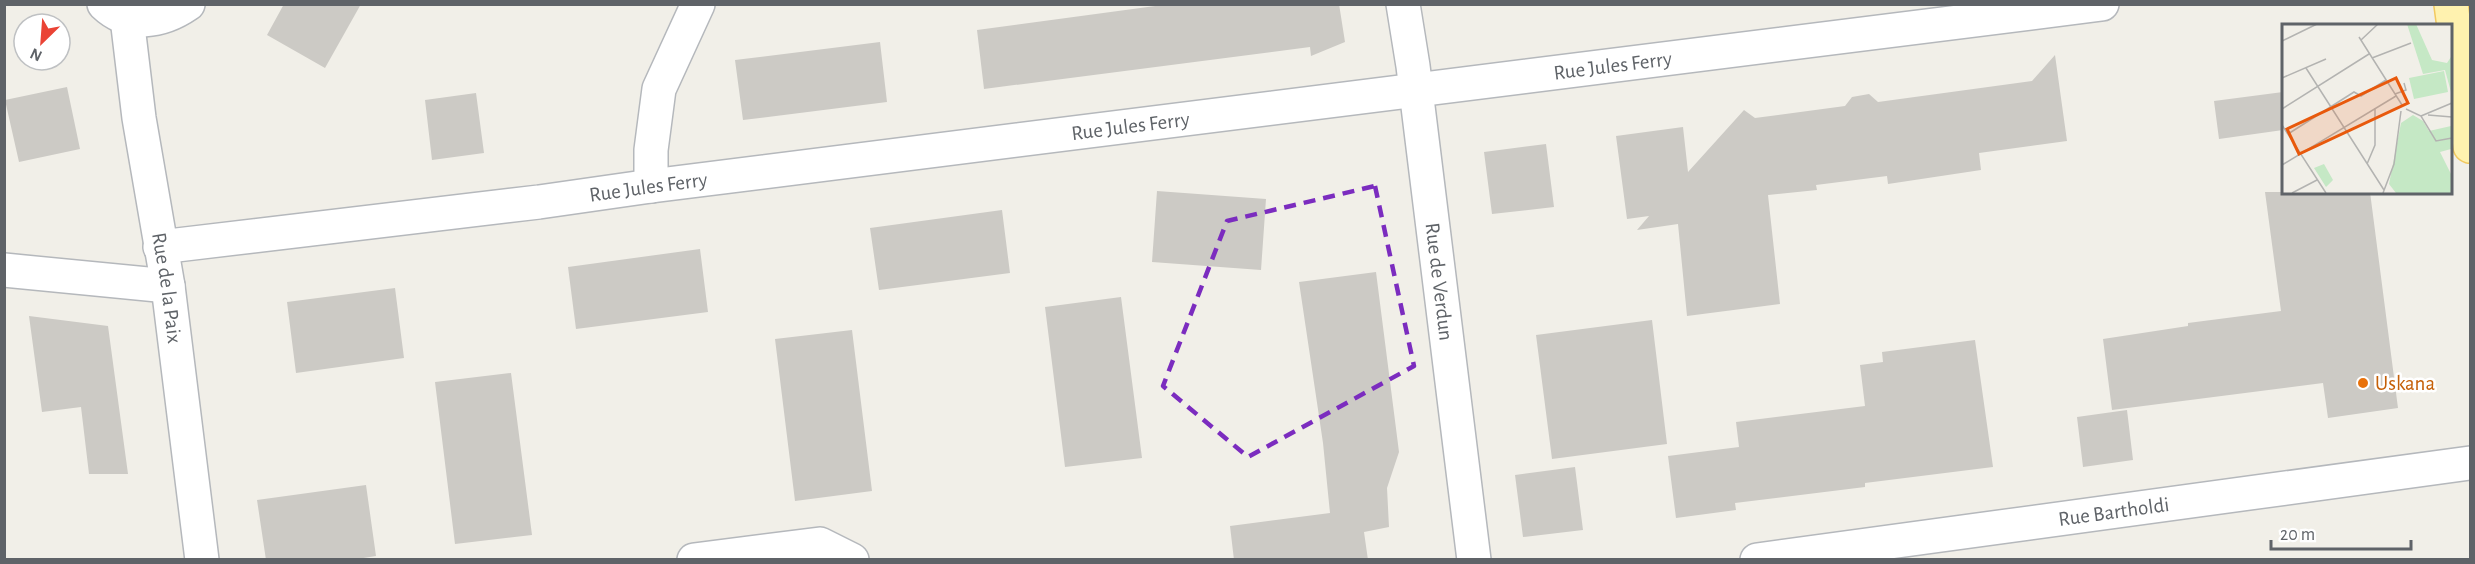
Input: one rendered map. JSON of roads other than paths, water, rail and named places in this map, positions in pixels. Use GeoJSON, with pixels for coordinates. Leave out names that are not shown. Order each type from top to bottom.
{"type":"FeatureCollection","features":[{"type":"Feature","properties":{"kind":"main road"},"geometry":{"type":"LineString","coordinates":[[2451,4],[2470,146]]}},
{"type":"Feature","properties":{"kind":"street"},"geometry":{"type":"LineString","coordinates":[[116,11],[150,20],[172,15],[189,4]]}},
{"type":"Feature","properties":{"kind":"street"},"geometry":{"type":"LineString","coordinates":[[651,186],[651,150],[659,89],[698,4]]}},
{"type":"Feature","properties":{"kind":"street","name":"Rue de Verdun"},"geometry":{"type":"LineString","coordinates":[[1403,4],[1416,90],[1474,560]]}},
{"type":"Feature","properties":{"kind":"street","name":"Rue Jules Ferry"},"geometry":{"type":"LineString","coordinates":[[160,247],[539,202],[2102,4]]}},
{"type":"Feature","properties":{"kind":"street","name":"Rue de la Paix"},"geometry":{"type":"LineString","coordinates":[[116,11],[139,117],[168,286],[202,560]]}},
{"type":"Feature","properties":{"kind":"street"},"geometry":{"type":"LineString","coordinates":[[4,270],[168,286]]}},
{"type":"Feature","properties":{"kind":"street","name":"Rue Bartholdi"},"geometry":{"type":"LineString","coordinates":[[1758,560],[2470,463]]}},
{"type":"Feature","properties":{"kind":"street"},"geometry":{"type":"LineString","coordinates":[[694,560],[820,544],[852,560]]}},
{"type":"Feature","properties":{"kind":"place","name":"Uskana"},"geometry":{"type":"Point","coordinates":[2363,383]}}]}
